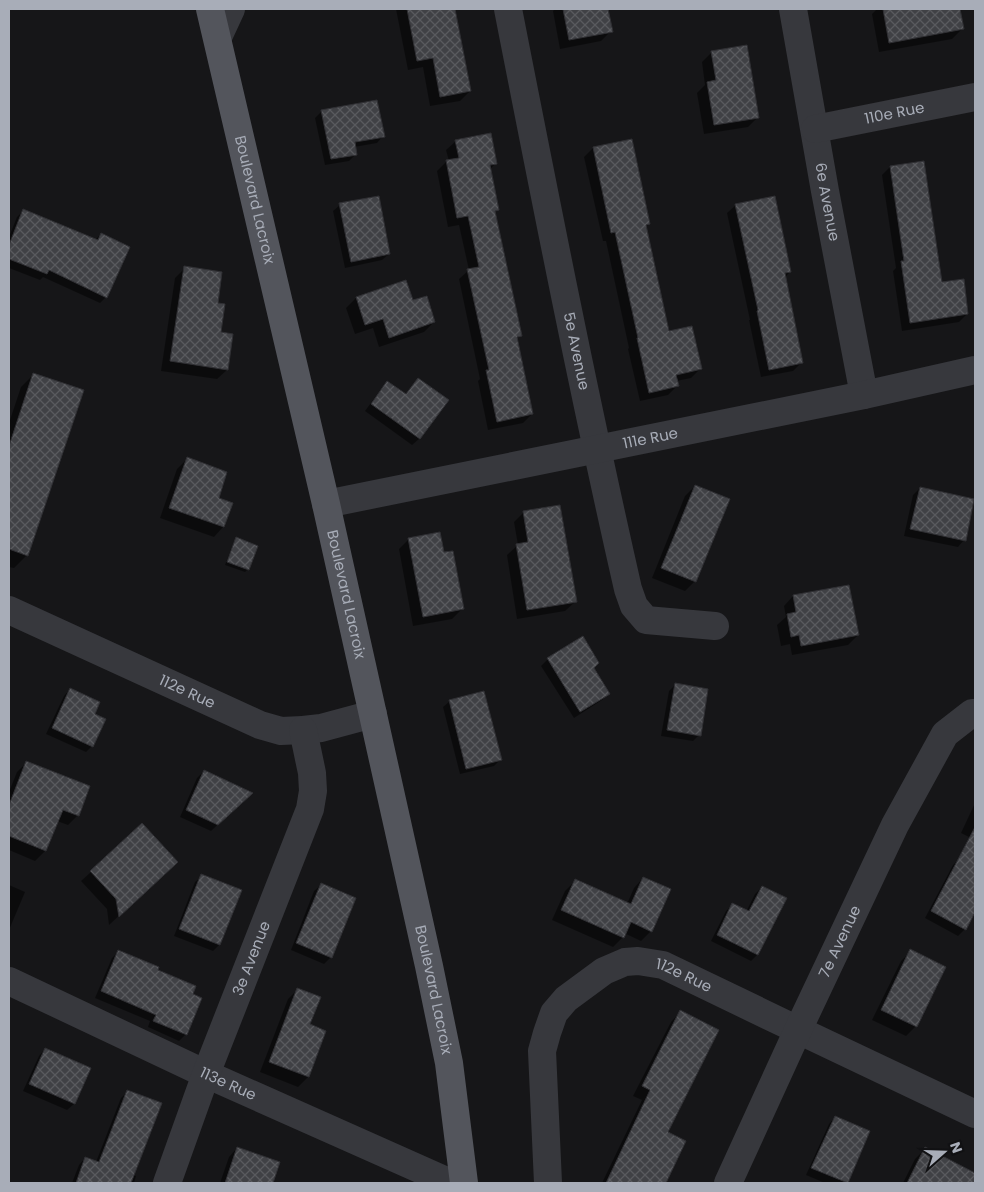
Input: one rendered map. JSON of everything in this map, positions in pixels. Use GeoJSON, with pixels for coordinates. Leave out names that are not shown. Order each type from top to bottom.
{"type":"FeatureCollection","features":[{"type":"Feature","properties":{"kind":"main road","name":"Boulevard Lacroix"},"geometry":{"type":"LineString","coordinates":[[210,9],[326,504],[429,966],[449,1063],[464,1183]]}},
{"type":"Feature","properties":{"kind":"street"},"geometry":{"type":"LineString","coordinates":[[218,37],[232,9]]}},
{"type":"Feature","properties":{"kind":"street","name":"5e Avenue"},"geometry":{"type":"LineString","coordinates":[[508,9],[543,188],[628,589],[634,606],[646,620],[715,626]]}},
{"type":"Feature","properties":{"kind":"street","name":"6e Avenue"},"geometry":{"type":"LineString","coordinates":[[793,9],[864,395]]}},
{"type":"Feature","properties":{"kind":"street","name":"110e Rue"},"geometry":{"type":"LineString","coordinates":[[814,129],[975,96]]}},
{"type":"Feature","properties":{"kind":"street","name":"111e Rue"},"geometry":{"type":"LineString","coordinates":[[326,504],[864,395],[975,370]]}},
{"type":"Feature","properties":{"kind":"street","name":"112e Rue"},"geometry":{"type":"LineString","coordinates":[[9,610],[260,724],[281,731],[321,728],[373,714]]}},
{"type":"Feature","properties":{"kind":"street","name":"7e Avenue"},"geometry":{"type":"LineString","coordinates":[[728,1183],[895,825],[945,734],[974,713]]}},
{"type":"Feature","properties":{"kind":"street","name":"3e Avenue"},"geometry":{"type":"LineString","coordinates":[[167,1183],[206,1074],[310,810],[313,791],[312,773],[303,730]]}},
{"type":"Feature","properties":{"kind":"street","name":"112e Rue"},"geometry":{"type":"LineString","coordinates":[[548,1183],[542,1051],[547,1033],[554,1013],[566,999],[604,971],[625,962],[638,960],[663,965],[975,1114]]}},
{"type":"Feature","properties":{"kind":"street","name":"113e Rue"},"geometry":{"type":"LineString","coordinates":[[9,981],[206,1074],[451,1183]]}},
{"type":"Feature","properties":{"kind":"building"},"geometry":{"type":"Polygon","coordinates":[[[407,9],[455,9],[471,91],[440,97],[433,58],[417,61],[407,9]]]}},
{"type":"Feature","properties":{"kind":"building"},"geometry":{"type":"Polygon","coordinates":[[[563,9],[608,9],[613,32],[569,40],[563,9]]]}},
{"type":"Feature","properties":{"kind":"building"},"geometry":{"type":"Polygon","coordinates":[[[883,9],[960,9],[964,29],[889,43],[883,9]]]}},
{"type":"Feature","properties":{"kind":"building"},"geometry":{"type":"Polygon","coordinates":[[[747,45],[759,118],[714,125],[707,82],[716,80],[711,51],[747,45]]]}},
{"type":"Feature","properties":{"kind":"building"},"geometry":{"type":"Polygon","coordinates":[[[377,100],[385,137],[355,142],[357,155],[331,159],[321,110],[377,100]]]}},
{"type":"Feature","properties":{"kind":"building"},"geometry":{"type":"Polygon","coordinates":[[[491,133],[497,164],[490,165],[499,210],[495,211],[522,336],[517,337],[533,414],[497,422],[486,370],[489,370],[467,269],[479,267],[468,216],[457,218],[446,160],[459,158],[455,140],[491,133]]]}},
{"type":"Feature","properties":{"kind":"building"},"geometry":{"type":"Polygon","coordinates":[[[632,139],[650,224],[646,225],[669,331],[692,326],[702,369],[676,375],[679,386],[649,393],[615,232],[611,233],[593,147],[632,139]]]}},
{"type":"Feature","properties":{"kind":"building"},"geometry":{"type":"Polygon","coordinates":[[[924,161],[942,282],[964,279],[968,314],[910,323],[901,261],[904,261],[890,166],[924,161]]]}},
{"type":"Feature","properties":{"kind":"building"},"geometry":{"type":"Polygon","coordinates":[[[379,196],[390,254],[351,262],[339,203],[379,196]]]}},
{"type":"Feature","properties":{"kind":"building"},"geometry":{"type":"Polygon","coordinates":[[[775,196],[791,272],[785,273],[803,363],[769,370],[735,204],[775,196]]]}},
{"type":"Feature","properties":{"kind":"building"},"geometry":{"type":"Polygon","coordinates":[[[23,209],[98,240],[101,233],[130,247],[107,298],[49,270],[47,274],[9,259],[9,245],[23,209]]]}},
{"type":"Feature","properties":{"kind":"building"},"geometry":{"type":"Polygon","coordinates":[[[184,266],[222,272],[218,303],[225,304],[221,332],[233,334],[228,370],[170,361],[184,266]]]}},
{"type":"Feature","properties":{"kind":"building"},"geometry":{"type":"Polygon","coordinates":[[[406,280],[413,300],[427,296],[435,322],[389,338],[383,319],[365,325],[356,297],[406,280]]]}},
{"type":"Feature","properties":{"kind":"building"},"geometry":{"type":"Polygon","coordinates":[[[33,373],[84,390],[28,556],[9,549],[9,446],[33,373]]]}},
{"type":"Feature","properties":{"kind":"building"},"geometry":{"type":"Polygon","coordinates":[[[418,378],[449,400],[420,439],[371,404],[387,381],[406,394],[418,378]]]}},
{"type":"Feature","properties":{"kind":"building"},"geometry":{"type":"Polygon","coordinates":[[[187,457],[227,472],[219,498],[233,503],[224,527],[169,508],[187,457]]]}},
{"type":"Feature","properties":{"kind":"building"},"geometry":{"type":"Polygon","coordinates":[[[695,485],[730,499],[696,582],[661,568],[695,485]]]}},
{"type":"Feature","properties":{"kind":"building"},"geometry":{"type":"Polygon","coordinates":[[[920,487],[974,499],[966,541],[910,529],[920,487]]]}},
{"type":"Feature","properties":{"kind":"building"},"geometry":{"type":"Polygon","coordinates":[[[560,505],[577,602],[527,610],[516,544],[528,542],[523,511],[560,505]]]}},
{"type":"Feature","properties":{"kind":"building"},"geometry":{"type":"Polygon","coordinates":[[[440,532],[444,552],[453,551],[464,609],[423,617],[408,538],[440,532]]]}},
{"type":"Feature","properties":{"kind":"building"},"geometry":{"type":"Polygon","coordinates":[[[236,537],[258,546],[249,570],[227,562],[236,537]]]}},
{"type":"Feature","properties":{"kind":"building"},"geometry":{"type":"Polygon","coordinates":[[[849,585],[859,635],[801,646],[799,635],[791,637],[787,614],[796,612],[793,595],[849,585]]]}},
{"type":"Feature","properties":{"kind":"building"},"geometry":{"type":"Polygon","coordinates":[[[583,636],[599,663],[594,668],[610,694],[580,712],[547,658],[583,636]]]}},
{"type":"Feature","properties":{"kind":"building"},"geometry":{"type":"Polygon","coordinates":[[[675,683],[708,689],[701,736],[667,730],[675,683]]]}},
{"type":"Feature","properties":{"kind":"building"},"geometry":{"type":"Polygon","coordinates":[[[70,688],[100,702],[95,714],[106,719],[93,747],[52,728],[70,688]]]}},
{"type":"Feature","properties":{"kind":"building"},"geometry":{"type":"Polygon","coordinates":[[[484,691],[502,760],[466,769],[449,700],[484,691]]]}},
{"type":"Feature","properties":{"kind":"building"},"geometry":{"type":"Polygon","coordinates":[[[26,761],[90,786],[79,816],[63,810],[46,851],[9,836],[9,805],[26,761]]]}},
{"type":"Feature","properties":{"kind":"building"},"geometry":{"type":"Polygon","coordinates":[[[204,770],[253,793],[218,825],[186,810],[204,770]]]}},
{"type":"Feature","properties":{"kind":"building"},"geometry":{"type":"Polygon","coordinates":[[[142,823],[178,862],[119,917],[116,899],[90,871],[142,823]]]}},
{"type":"Feature","properties":{"kind":"building"},"geometry":{"type":"Polygon","coordinates":[[[975,827],[975,912],[966,930],[931,911],[975,827]]]}},
{"type":"Feature","properties":{"kind":"building"},"geometry":{"type":"Polygon","coordinates":[[[201,874],[242,890],[220,945],[179,929],[201,874]]]}},
{"type":"Feature","properties":{"kind":"building"},"geometry":{"type":"Polygon","coordinates":[[[643,877],[671,889],[652,932],[631,922],[624,938],[561,910],[575,879],[631,904],[643,877]]]}},
{"type":"Feature","properties":{"kind":"building"},"geometry":{"type":"Polygon","coordinates":[[[321,883],[356,898],[332,958],[296,943],[321,883]]]}},
{"type":"Feature","properties":{"kind":"building"},"geometry":{"type":"Polygon","coordinates":[[[762,886],[787,898],[758,955],[717,935],[732,903],[749,911],[762,886]]]}},
{"type":"Feature","properties":{"kind":"building"},"geometry":{"type":"Polygon","coordinates":[[[910,949],[946,967],[917,1027],[881,1010],[910,949]]]}},
{"type":"Feature","properties":{"kind":"building"},"geometry":{"type":"Polygon","coordinates":[[[118,950],[159,967],[158,970],[196,986],[193,994],[202,998],[187,1035],[153,1021],[156,1015],[101,991],[118,950]]]}},
{"type":"Feature","properties":{"kind":"building"},"geometry":{"type":"Polygon","coordinates":[[[297,988],[321,997],[310,1024],[326,1031],[309,1077],[269,1062],[297,988]]]}},
{"type":"Feature","properties":{"kind":"building"},"geometry":{"type":"Polygon","coordinates":[[[680,1010],[719,1030],[668,1132],[686,1141],[666,1183],[606,1183],[650,1090],[642,1086],[680,1010]]]}},
{"type":"Feature","properties":{"kind":"building"},"geometry":{"type":"Polygon","coordinates":[[[45,1048],[91,1068],[75,1104],[29,1084],[45,1048]]]}},
{"type":"Feature","properties":{"kind":"building"},"geometry":{"type":"Polygon","coordinates":[[[127,1090],[162,1103],[131,1183],[76,1183],[85,1157],[99,1162],[127,1090]]]}},
{"type":"Feature","properties":{"kind":"building"},"geometry":{"type":"Polygon","coordinates":[[[835,1116],[870,1131],[848,1183],[811,1168],[835,1116]]]}},
{"type":"Feature","properties":{"kind":"building"},"geometry":{"type":"Polygon","coordinates":[[[237,1147],[280,1162],[273,1183],[225,1183],[237,1147]]]}},
{"type":"Feature","properties":{"kind":"building"},"geometry":{"type":"Polygon","coordinates":[[[925,1147],[975,1173],[975,1183],[907,1183],[925,1147]]]}}]}
